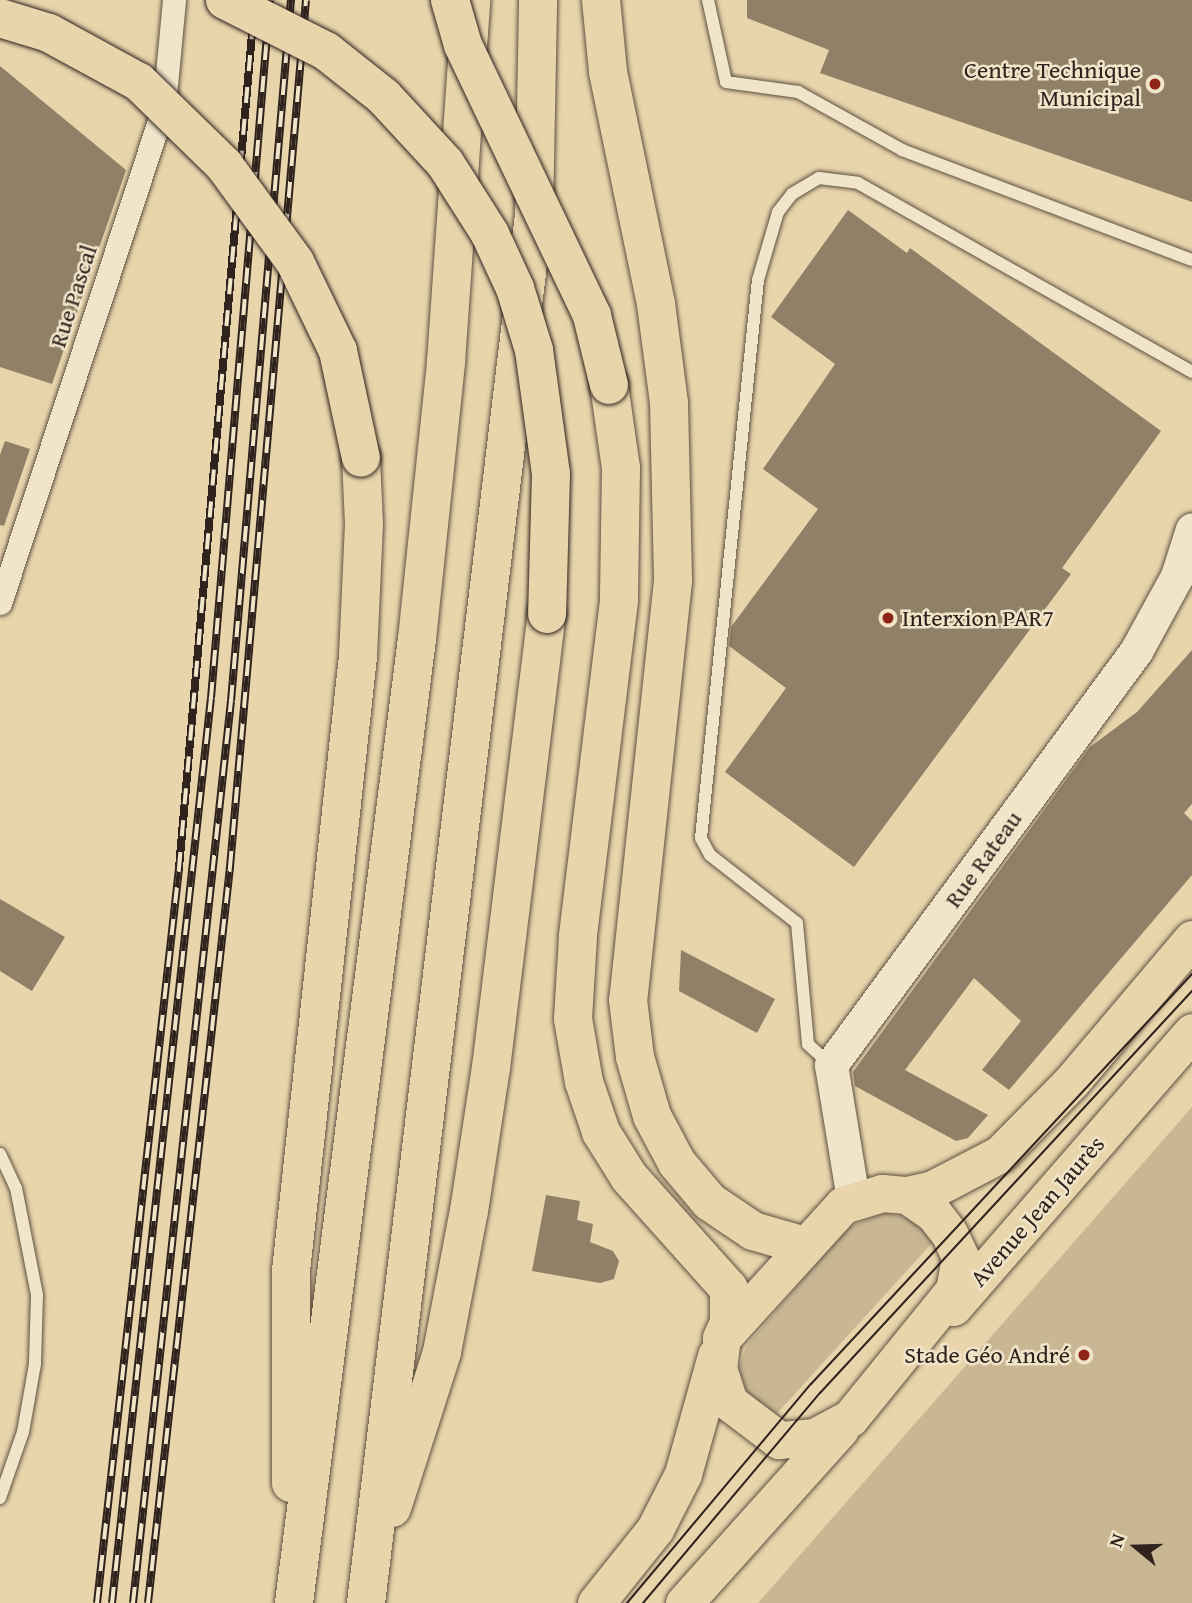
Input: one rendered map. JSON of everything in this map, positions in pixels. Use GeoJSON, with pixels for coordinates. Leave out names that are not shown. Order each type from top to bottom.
{"type":"FeatureCollection","features":[{"type":"Feature","properties":{"kind":"highway"},"geometry":{"type":"LineString","coordinates":[[225,0],[326,51],[384,97],[445,163],[490,234],[515,288],[534,349],[551,474],[547,614],[469,1211],[442,1352],[424,1418],[403,1484],[373,1548]]}},
{"type":"Feature","properties":{"kind":"highway"},"geometry":{"type":"LineString","coordinates":[[450,0],[463,45],[592,316],[609,384],[621,468],[619,601],[578,937],[573,1019],[584,1082],[601,1132],[629,1177],[729,1289],[729,1323],[720,1343]]}},
{"type":"Feature","properties":{"kind":"highway"},"geometry":{"type":"LineString","coordinates":[[294,1603],[417,639],[446,362],[471,0]]}},
{"type":"Feature","properties":{"kind":"highway"},"geometry":{"type":"LineString","coordinates":[[366,1603],[534,214],[538,0]]}},
{"type":"Feature","properties":{"kind":"highway"},"geometry":{"type":"LineString","coordinates":[[601,0],[608,72],[656,304],[669,403],[673,581],[628,1000],[635,1057],[652,1116],[677,1163],[710,1202],[753,1231],[806,1245]]}},
{"type":"Feature","properties":{"kind":"highway"},"geometry":{"type":"LineString","coordinates":[[0,18],[49,33],[139,82],[224,165],[295,262],[338,351],[361,458],[364,537],[358,656],[291,1271],[288,1418],[299,1566]]}},
{"type":"Feature","properties":{"kind":"main road"},"geometry":{"type":"LineString","coordinates":[[596,1603],[655,1530],[683,1474],[720,1343],[806,1245],[853,1199],[882,1193],[907,1195],[933,1189],[1000,1154],[1072,1081],[1192,939]]}},
{"type":"Feature","properties":{"kind":"main road","name":"Avenue Jean Jaurès"},"geometry":{"type":"LineString","coordinates":[[878,1387],[1192,1032]]}},
{"type":"Feature","properties":{"kind":"main road"},"geometry":{"type":"LineString","coordinates":[[684,1603],[878,1387],[954,1290],[960,1272],[960,1257],[949,1233],[934,1214],[907,1195]]}},
{"type":"Feature","properties":{"kind":"main road"},"geometry":{"type":"LineString","coordinates":[[720,1343],[718,1369],[729,1402],[767,1434],[799,1441],[850,1418]]}},
{"type":"Feature","properties":{"kind":"street","name":"Rue Pascal"},"geometry":{"type":"LineString","coordinates":[[0,603],[163,106],[174,0]]}},
{"type":"Feature","properties":{"kind":"street","name":"Rue Rateau"},"geometry":{"type":"LineString","coordinates":[[831,1065],[1136,651],[1177,576],[1192,529]]}},
{"type":"Feature","properties":{"kind":"street"},"geometry":{"type":"LineString","coordinates":[[831,1065],[853,1199]]}},
{"type":"Feature","properties":{"kind":"lane"},"geometry":{"type":"LineString","coordinates":[[708,0],[726,82],[797,92],[902,150],[1192,260]]}},
{"type":"Feature","properties":{"kind":"lane"},"geometry":{"type":"LineString","coordinates":[[831,1065],[808,1044],[797,923],[710,855],[701,838],[758,280],[778,212],[792,194],[820,178],[858,183],[1192,372]]}},
{"type":"Feature","properties":{"kind":"lane"},"geometry":{"type":"LineString","coordinates":[[0,1153],[16,1188],[37,1295],[35,1364],[23,1432],[0,1498]]}},
{"type":"Feature","properties":{"kind":"shaded area","name":"Stade Géo André"},"geometry":{"type":"Polygon","coordinates":[[[1192,1107],[1192,1603],[758,1603],[1192,1107]]]}},
{"type":"Feature","properties":{"kind":"shaded area"},"geometry":{"type":"Polygon","coordinates":[[[885,1213],[915,1219],[933,1242],[771,1420],[748,1398],[739,1368],[746,1346],[848,1227],[885,1213]]]}},
{"type":"Feature","properties":{"kind":"building"},"geometry":{"type":"Polygon","coordinates":[[[747,0],[1192,0],[1192,202],[820,73],[829,50],[747,18],[747,0]]]}},
{"type":"Feature","properties":{"kind":"building"},"geometry":{"type":"Polygon","coordinates":[[[0,66],[126,170],[52,384],[0,367],[0,66]]]}},
{"type":"Feature","properties":{"kind":"building"},"geometry":{"type":"Polygon","coordinates":[[[848,210],[907,253],[910,248],[1161,431],[1062,568],[1071,574],[854,867],[725,772],[786,688],[729,646],[731,627],[818,509],[763,469],[835,364],[771,317],[848,210]]]}},
{"type":"Feature","properties":{"kind":"building"},"geometry":{"type":"Polygon","coordinates":[[[5,441],[30,449],[4,526],[0,525],[0,455],[5,441]]]}},
{"type":"Feature","properties":{"kind":"building"},"geometry":{"type":"Polygon","coordinates":[[[1192,650],[1192,804],[1184,813],[1192,821],[1192,875],[1009,1090],[982,1070],[1021,1021],[974,978],[905,1070],[988,1115],[968,1138],[956,1141],[855,1086],[853,1072],[1090,747],[1137,712],[1192,650]]]}},
{"type":"Feature","properties":{"kind":"building"},"geometry":{"type":"Polygon","coordinates":[[[0,899],[65,937],[32,991],[0,971],[0,899]]]}},
{"type":"Feature","properties":{"kind":"building"},"geometry":{"type":"Polygon","coordinates":[[[681,950],[775,999],[757,1033],[679,991],[681,950]]]}},
{"type":"Feature","properties":{"kind":"building"},"geometry":{"type":"Polygon","coordinates":[[[546,1195],[580,1201],[577,1220],[593,1224],[590,1242],[613,1251],[619,1261],[614,1279],[600,1283],[532,1271],[546,1195]]]}},
{"type":"Feature","properties":{"kind":"tram line"},"geometry":{"type":"LineString","coordinates":[[627,1603],[811,1384],[1192,974]]}},
{"type":"Feature","properties":{"kind":"tram line"},"geometry":{"type":"LineString","coordinates":[[643,1603],[820,1393],[1192,991]]}},
{"type":"Feature","properties":{"kind":"railway"},"geometry":{"type":"LineString","coordinates":[[97,1603],[179,868],[255,0]]}},
{"type":"Feature","properties":{"kind":"railway"},"geometry":{"type":"LineString","coordinates":[[112,1603],[211,698],[270,0]]}},
{"type":"Feature","properties":{"kind":"railway"},"geometry":{"type":"LineString","coordinates":[[133,1603],[231,701],[291,0]]}},
{"type":"Feature","properties":{"kind":"railway"},"geometry":{"type":"LineString","coordinates":[[148,1603],[230,867],[306,0]]}},
{"type":"Feature","properties":{"kind":"place","name":"Centre Technique Municipal"},"geometry":{"type":"Point","coordinates":[1155,84]}},
{"type":"Feature","properties":{"kind":"place","name":"Interxion PAR7"},"geometry":{"type":"Point","coordinates":[888,618]}},
{"type":"Feature","properties":{"kind":"place","name":"Stade Géo André"},"geometry":{"type":"Point","coordinates":[1084,1355]}}]}
